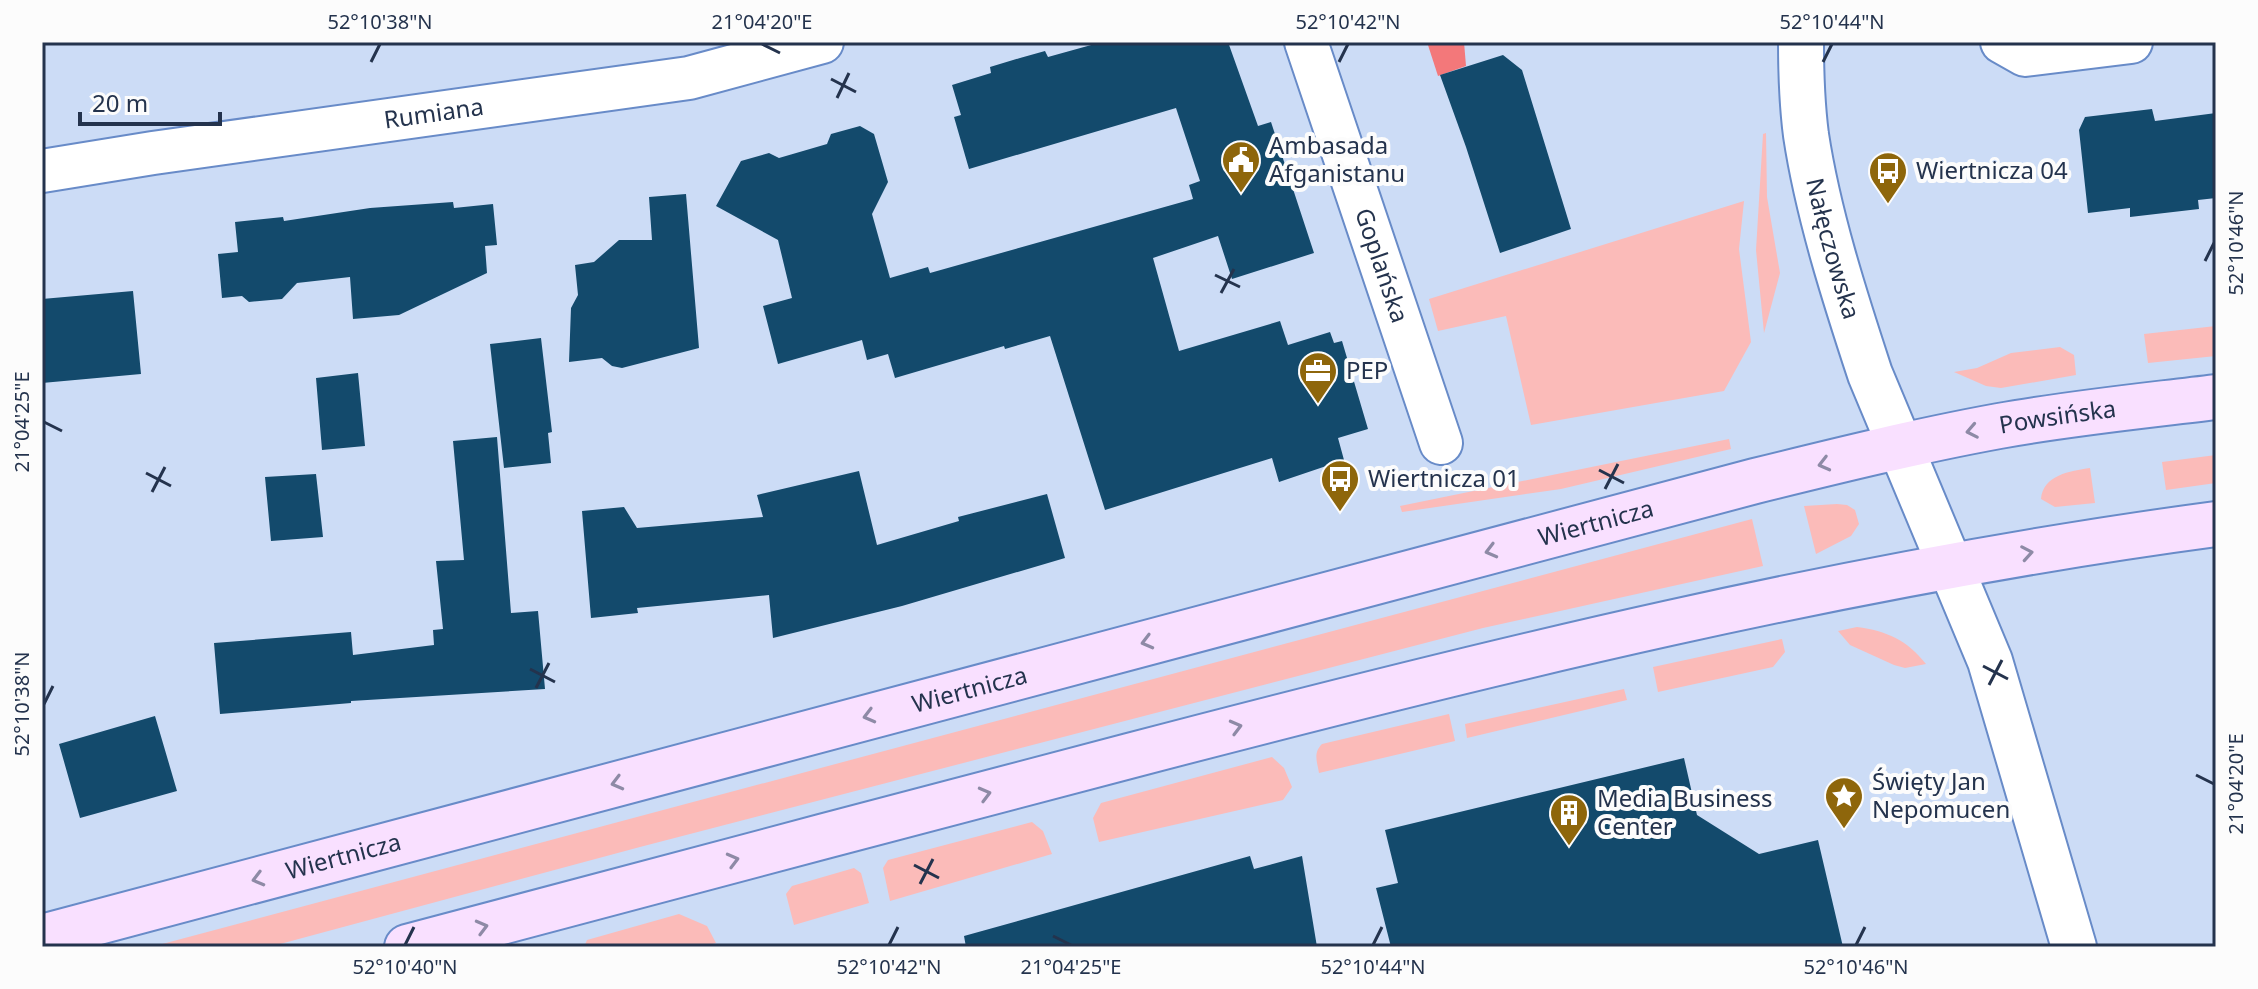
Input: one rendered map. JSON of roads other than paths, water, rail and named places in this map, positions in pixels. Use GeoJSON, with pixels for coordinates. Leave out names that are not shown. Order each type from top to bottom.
{"type":"FeatureCollection","features":[{"type":"Feature","properties":{"kind":"main road","name":"Powsińska"},"geometry":{"type":"LineString","coordinates":[[1900,446],[2093,411],[2216,397]]}},
{"type":"Feature","properties":{"kind":"main road","name":"Wiertnicza"},"geometry":{"type":"LineString","coordinates":[[42,937],[1222,621],[1900,446]]}},
{"type":"Feature","properties":{"kind":"main road"},"geometry":{"type":"LineString","coordinates":[[407,947],[1321,705],[1538,652],[1950,566],[2216,524]]}},
{"type":"Feature","properties":{"kind":"street","name":"Rumiana"},"geometry":{"type":"LineString","coordinates":[[42,171],[689,78],[822,42]]}},
{"type":"Feature","properties":{"kind":"street","name":"Goplańska"},"geometry":{"type":"LineString","coordinates":[[1306,42],[1441,443]]}},
{"type":"Feature","properties":{"kind":"street","name":"Nałęczowska"},"geometry":{"type":"LineString","coordinates":[[1801,42],[1806,134],[1815,181],[1859,341],[1990,661],[2074,947]]}},
{"type":"Feature","properties":{"kind":"street"},"geometry":{"type":"LineString","coordinates":[[2014,48],[2131,42]]}},
{"type":"Feature","properties":{"kind":"place","name":"Ambasada Afganistanu"},"geometry":{"type":"Point","coordinates":[1241,194]}},
{"type":"Feature","properties":{"kind":"place","name":"Wiertnicza 04"},"geometry":{"type":"Point","coordinates":[1888,205]}},
{"type":"Feature","properties":{"kind":"place","name":"PEP"},"geometry":{"type":"Point","coordinates":[1318,405]}},
{"type":"Feature","properties":{"kind":"place","name":"Wiertnicza 01"},"geometry":{"type":"Point","coordinates":[1340,513]}},
{"type":"Feature","properties":{"kind":"place","name":"Święty Jan Nepomucen"},"geometry":{"type":"Point","coordinates":[1844,830]}},
{"type":"Feature","properties":{"kind":"place","name":"Media Business Center"},"geometry":{"type":"Point","coordinates":[1569,847]}}]}
